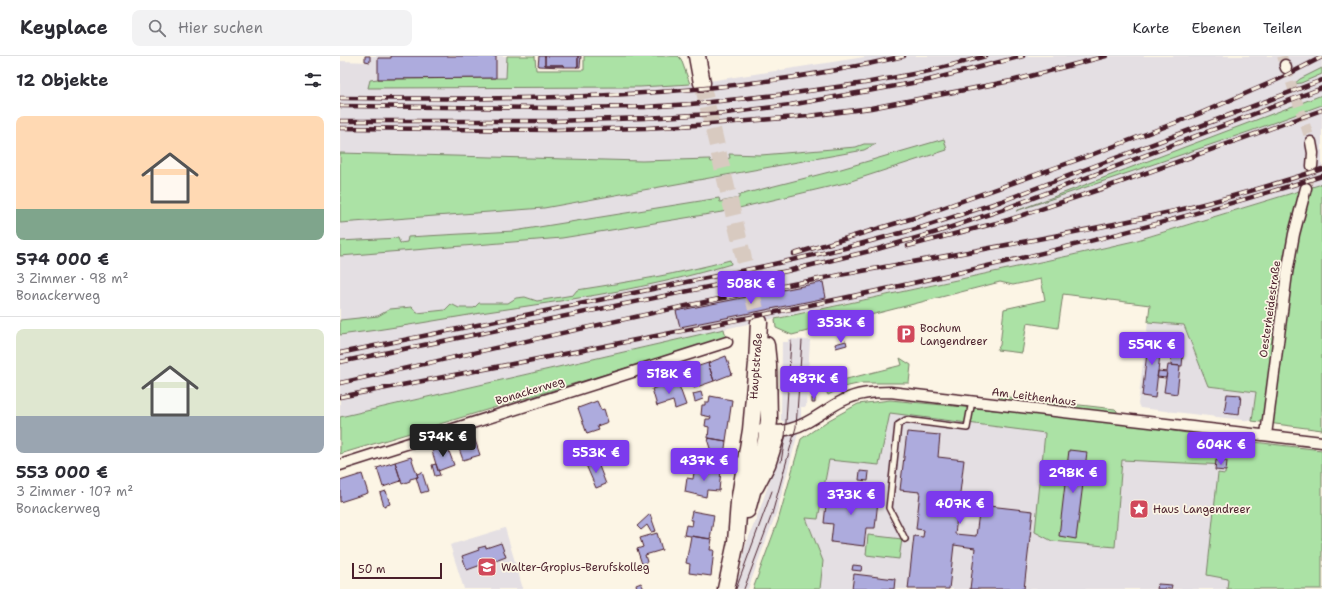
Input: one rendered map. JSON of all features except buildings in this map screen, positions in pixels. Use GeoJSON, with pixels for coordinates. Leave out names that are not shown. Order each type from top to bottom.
{"type":"FeatureCollection","features":[{"type":"Feature","properties":{"kind":"main road"},"geometry":{"type":"LineString","coordinates":[[697,56],[702,82]]}},
{"type":"Feature","properties":{"kind":"main road","name":"Hauptstraße"},"geometry":{"type":"LineString","coordinates":[[729,584],[736,542],[739,502],[751,430],[759,322],[767,350],[770,412],[774,431],[736,542]]}},
{"type":"Feature","properties":{"kind":"street"},"geometry":{"type":"LineString","coordinates":[[1311,142],[1313,153],[1312,166]]}},
{"type":"Feature","properties":{"kind":"street","name":"Oesterheidestraße"},"geometry":{"type":"LineString","coordinates":[[1266,435],[1287,272],[1294,234],[1306,188]]}},
{"type":"Feature","properties":{"kind":"street","name":"Bonackerweg"},"geometry":{"type":"LineString","coordinates":[[340,465],[727,342]]}},
{"type":"Feature","properties":{"kind":"street","name":"Am Leithenhaus"},"geometry":{"type":"LineString","coordinates":[[751,430],[774,431],[790,429],[813,419],[841,401],[853,396],[874,392],[890,392],[1322,442]]}},
{"type":"Feature","properties":{"kind":"lane"},"geometry":{"type":"LineString","coordinates":[[905,539],[889,508],[898,425],[906,420],[967,428],[972,402]]}},
{"type":"Feature","properties":{"kind":"shaded area"},"geometry":{"type":"Polygon","coordinates":[[[370,56],[507,56],[507,78],[434,78],[434,80],[370,81],[369,88],[640,87],[690,84],[871,56],[1322,56],[1322,184],[1129,242],[724,329],[340,417],[340,61],[370,62],[370,56]]]}},
{"type":"Feature","properties":{"kind":"shaded area"},"geometry":{"type":"Polygon","coordinates":[[[1148,322],[1184,325],[1208,386],[1256,392],[1252,421],[1140,408],[1138,404],[1148,322]]]}},
{"type":"Feature","properties":{"kind":"shaded area"},"geometry":{"type":"Polygon","coordinates":[[[788,339],[810,340],[806,407],[801,407],[801,418],[798,433],[777,511],[748,589],[736,589],[736,581],[740,573],[745,547],[761,506],[783,441],[784,422],[781,420],[782,342],[788,342],[788,339]]]}},
{"type":"Feature","properties":{"kind":"shaded area"},"geometry":{"type":"Polygon","coordinates":[[[890,400],[1250,442],[1234,589],[820,589],[823,561],[806,518],[818,519],[829,460],[890,400]]]}},
{"type":"Feature","properties":{"kind":"shaded area","name":"Walter-Gropius-Berufskolleg"},"geometry":{"type":"Polygon","coordinates":[[[505,528],[523,589],[464,589],[450,545],[505,528]]]}},
{"type":"Feature","properties":{"kind":"green space"},"geometry":{"type":"Polygon","coordinates":[[[507,56],[535,56],[536,70],[584,70],[584,56],[678,56],[681,59],[690,84],[640,87],[368,88],[370,80],[378,79],[506,78],[507,56]]]}},
{"type":"Feature","properties":{"kind":"green space"},"geometry":{"type":"Polygon","coordinates":[[[1322,68],[1322,74],[1301,83],[1294,84],[1300,79],[1322,68]]]}},
{"type":"Feature","properties":{"kind":"green space"},"geometry":{"type":"Polygon","coordinates":[[[1322,95],[1322,105],[1248,132],[1016,211],[1322,95]]]}},
{"type":"Feature","properties":{"kind":"green space"},"geometry":{"type":"Polygon","coordinates":[[[944,139],[947,150],[845,183],[722,212],[562,238],[340,256],[340,241],[398,238],[400,243],[407,242],[408,237],[514,231],[719,198],[720,202],[739,198],[739,195],[841,169],[944,139]]]}},
{"type":"Feature","properties":{"kind":"green space"},"geometry":{"type":"Polygon","coordinates":[[[864,144],[876,144],[864,150],[544,208],[340,223],[340,153],[642,161],[710,159],[711,162],[730,158],[729,154],[761,155],[856,147],[864,144]]]}},
{"type":"Feature","properties":{"kind":"green space"},"geometry":{"type":"Polygon","coordinates":[[[1322,184],[1322,430],[1252,421],[1256,392],[1208,386],[1184,325],[1148,322],[1150,305],[1063,294],[1058,328],[1027,323],[1022,353],[997,350],[1000,345],[1004,309],[1045,300],[1041,279],[1013,285],[1000,282],[792,335],[776,328],[775,319],[1134,241],[1322,184]]]}},
{"type":"Feature","properties":{"kind":"green space"},"geometry":{"type":"Polygon","coordinates":[[[730,260],[731,264],[641,287],[340,335],[340,320],[378,316],[390,309],[412,307],[417,313],[445,310],[451,304],[459,308],[474,308],[479,303],[508,303],[516,298],[525,297],[537,301],[573,295],[577,290],[673,274],[730,260]]]}},
{"type":"Feature","properties":{"kind":"green space"},"geometry":{"type":"Polygon","coordinates":[[[724,329],[726,338],[340,454],[340,417],[724,329]]]}},
{"type":"Feature","properties":{"kind":"green space"},"geometry":{"type":"Polygon","coordinates":[[[900,358],[911,365],[909,383],[862,383],[844,387],[828,395],[823,385],[902,365],[900,358]]]}},
{"type":"Feature","properties":{"kind":"green space"},"geometry":{"type":"Polygon","coordinates":[[[1000,396],[1115,409],[1117,413],[998,400],[1000,396]]]}},
{"type":"Feature","properties":{"kind":"green space"},"geometry":{"type":"Polygon","coordinates":[[[890,400],[1048,415],[1322,450],[1322,589],[1227,589],[1228,579],[1207,575],[1218,473],[1225,474],[1226,465],[1122,460],[1115,547],[1052,541],[1035,532],[1045,433],[890,413],[879,465],[829,460],[818,519],[806,518],[823,561],[820,589],[753,589],[778,521],[801,439],[829,420],[858,404],[890,400]]]}},
{"type":"Feature","properties":{"kind":"green space"},"geometry":{"type":"Polygon","coordinates":[[[868,535],[902,539],[899,559],[866,555],[868,535]]]}},
{"type":"Feature","properties":{"kind":"tunnel"},"geometry":{"type":"LineString","coordinates":[[1282,56],[1285,65]]}},
{"type":"Feature","properties":{"kind":"tunnel"},"geometry":{"type":"LineString","coordinates":[[1286,68],[1311,142]]}},
{"type":"Feature","properties":{"kind":"tunnel"},"geometry":{"type":"LineString","coordinates":[[702,83],[759,322]]}},
{"type":"Feature","properties":{"kind":"tunnel"},"geometry":{"type":"LineString","coordinates":[[1306,188],[1312,166]]}},
{"type":"Feature","properties":{"kind":"tram line"},"geometry":{"type":"LineString","coordinates":[[781,462],[785,438],[791,341]]}},
{"type":"Feature","properties":{"kind":"tram line"},"geometry":{"type":"LineString","coordinates":[[744,589],[772,514],[796,427],[802,341]]}},
{"type":"Feature","properties":{"kind":"tram line"},"geometry":{"type":"LineString","coordinates":[[736,589],[772,491]]}},
{"type":"Feature","properties":{"kind":"railway"},"geometry":{"type":"LineString","coordinates":[[340,98],[411,99],[552,97],[694,89],[834,71],[904,56]]}},
{"type":"Feature","properties":{"kind":"railway"},"geometry":{"type":"LineString","coordinates":[[340,106],[553,108],[645,107],[691,104],[787,94],[865,83],[929,71],[986,56]]}},
{"type":"Feature","properties":{"kind":"railway"},"geometry":{"type":"LineString","coordinates":[[340,121],[554,121],[645,118],[726,113],[790,105],[929,80],[1023,56]]}},
{"type":"Feature","properties":{"kind":"railway"},"geometry":{"type":"LineString","coordinates":[[340,128],[554,130],[646,128],[809,116],[871,108],[1011,81],[1106,56]]}},
{"type":"Feature","properties":{"kind":"railway"},"geometry":{"type":"LineString","coordinates":[[794,254],[920,216],[1091,155],[1201,113],[1279,79],[1322,57]]}},
{"type":"Feature","properties":{"kind":"railway"},"geometry":{"type":"LineString","coordinates":[[340,353],[765,266],[845,248],[923,227],[1002,201],[1322,80]]}},
{"type":"Feature","properties":{"kind":"railway"},"geometry":{"type":"LineString","coordinates":[[340,362],[787,271],[874,250],[937,232],[1004,209],[1322,88]]}},
{"type":"Feature","properties":{"kind":"railway"},"geometry":{"type":"LineString","coordinates":[[908,246],[1008,220],[1104,188],[1322,110]]}},
{"type":"Feature","properties":{"kind":"railway"},"geometry":{"type":"LineString","coordinates":[[340,383],[703,302],[824,278],[1035,240],[1161,214],[1282,182],[1322,169]]}},
{"type":"Feature","properties":{"kind":"railway"},"geometry":{"type":"LineString","coordinates":[[340,397],[587,350],[834,300],[957,273],[1080,244],[1201,212],[1322,176]]}},
{"type":"Feature","properties":{"kind":"place","name":"Bochum Langendreer"},"geometry":{"type":"Point","coordinates":[906,334]}},
{"type":"Feature","properties":{"kind":"place","name":"Haus Langendreer"},"geometry":{"type":"Point","coordinates":[1139,509]}},
{"type":"Feature","properties":{"kind":"place","name":"Walter-Gropius-Berufskolleg"},"geometry":{"type":"Point","coordinates":[487,567]}}]}
